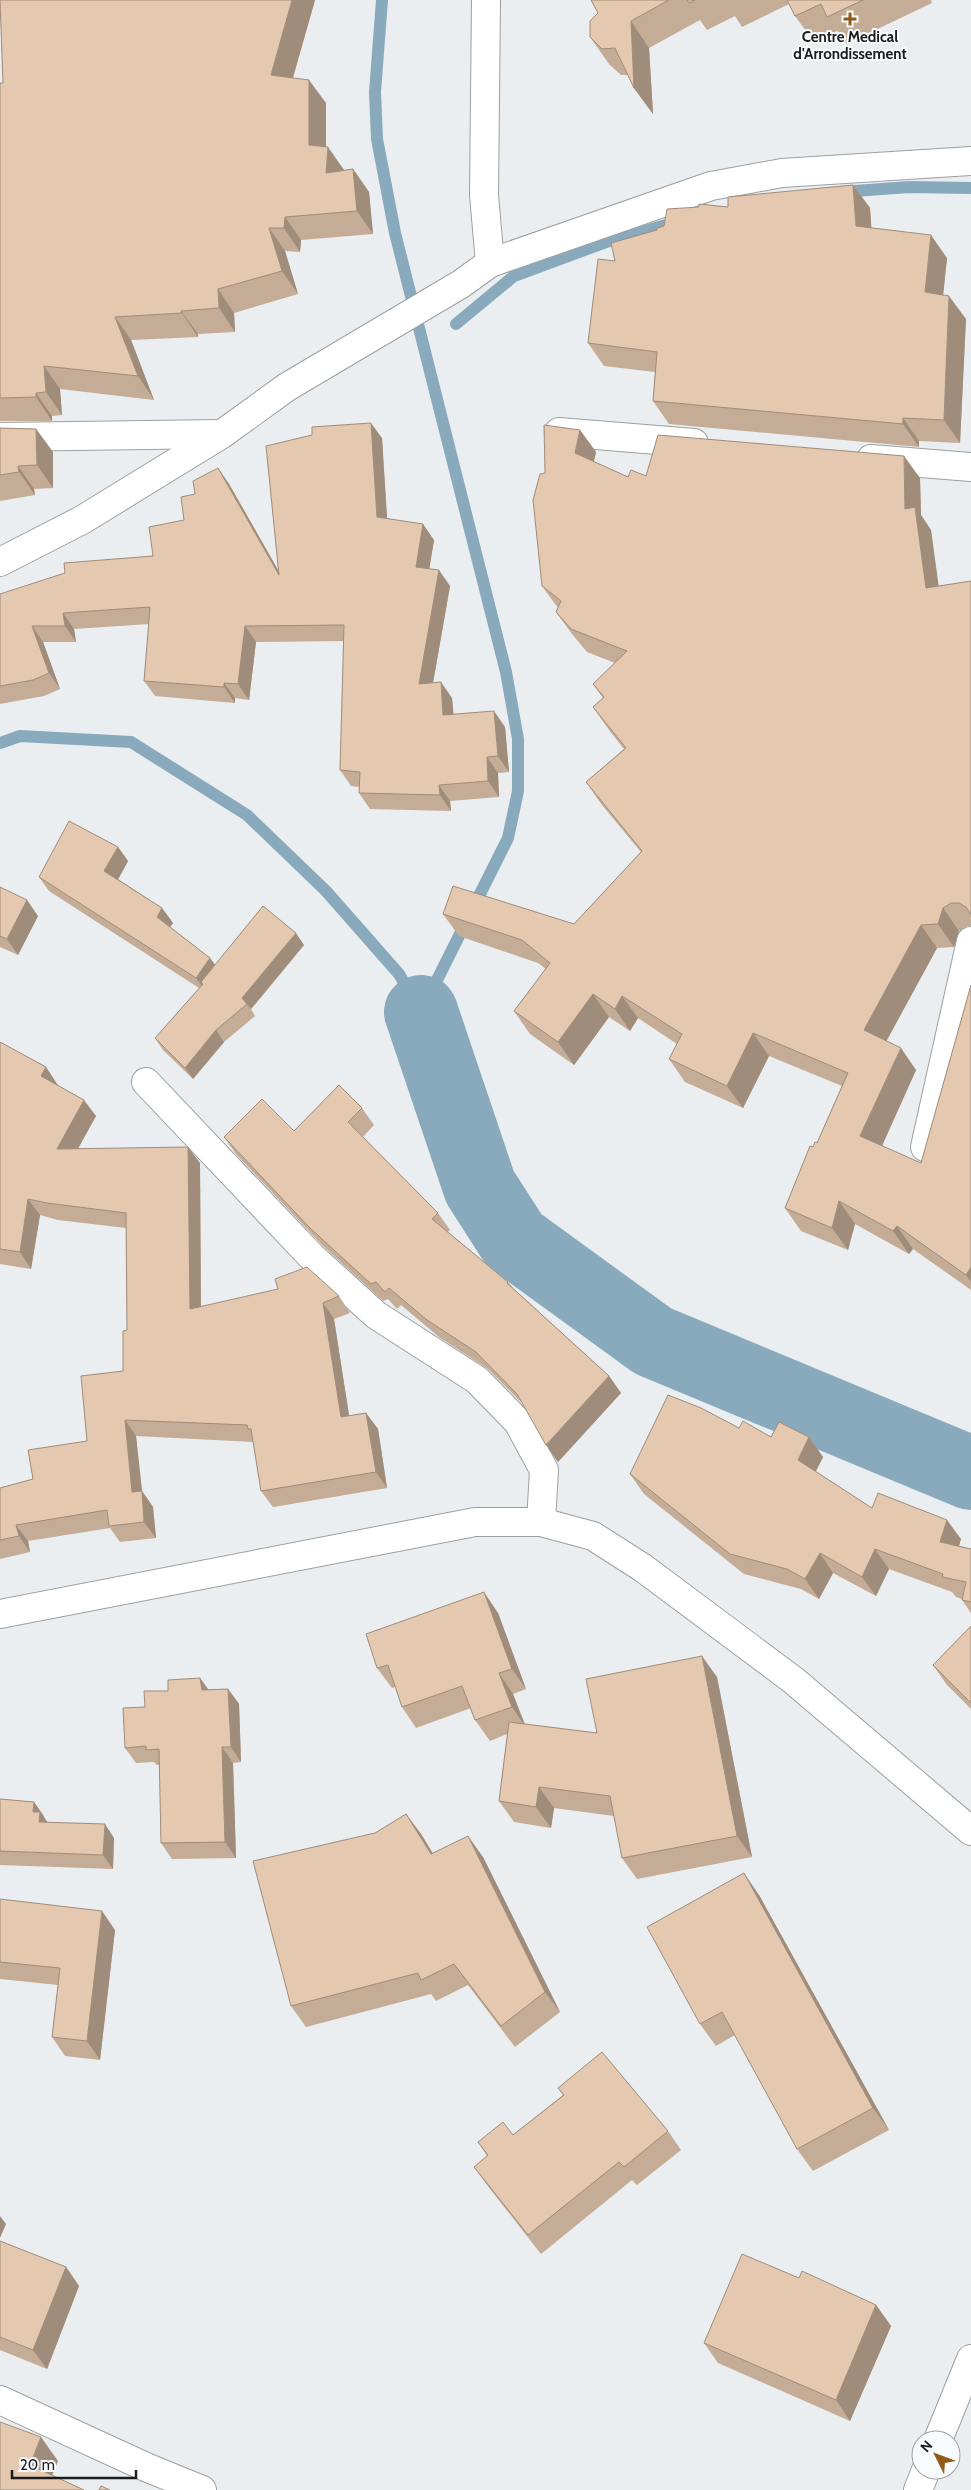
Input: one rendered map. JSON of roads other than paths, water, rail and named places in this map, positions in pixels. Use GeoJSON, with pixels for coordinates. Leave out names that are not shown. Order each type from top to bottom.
{"type":"FeatureCollection","features":[{"type":"Feature","properties":{"kind":"street"},"geometry":{"type":"LineString","coordinates":[[486,0],[484,195],[490,263]]}},
{"type":"Feature","properties":{"kind":"street"},"geometry":{"type":"LineString","coordinates":[[0,562],[82,520],[222,434],[287,388],[396,320],[461,284],[490,263],[711,186],[782,172],[971,161]]}},
{"type":"Feature","properties":{"kind":"street"},"geometry":{"type":"LineString","coordinates":[[559,432],[716,445]]}},
{"type":"Feature","properties":{"kind":"street"},"geometry":{"type":"LineString","coordinates":[[0,437],[222,434]]}},
{"type":"Feature","properties":{"kind":"street"},"geometry":{"type":"LineString","coordinates":[[843,456],[971,467]]}},
{"type":"Feature","properties":{"kind":"street"},"geometry":{"type":"LineString","coordinates":[[925,1147],[971,941]]}},
{"type":"Feature","properties":{"kind":"street"},"geometry":{"type":"LineString","coordinates":[[146,1082],[311,1256],[376,1315],[478,1380],[518,1422],[544,1470],[541,1522]]}},
{"type":"Feature","properties":{"kind":"street"},"geometry":{"type":"LineString","coordinates":[[0,1614],[475,1522],[541,1522],[593,1536],[643,1568],[793,1680],[971,1832]]}},
{"type":"Feature","properties":{"kind":"street"},"geometry":{"type":"LineString","coordinates":[[942,2430],[971,2359]]}},
{"type":"Feature","properties":{"kind":"street"},"geometry":{"type":"LineString","coordinates":[[0,2400],[148,2468],[202,2490]]}},
{"type":"Feature","properties":{"kind":"waterway"},"geometry":{"type":"LineString","coordinates":[[382,0],[375,92],[377,139],[395,233],[506,672],[518,739],[518,791],[508,838],[421,1012]]}},
{"type":"Feature","properties":{"kind":"waterway"},"geometry":{"type":"LineString","coordinates":[[841,192],[909,187],[971,188]]}},
{"type":"Feature","properties":{"kind":"waterway"},"geometry":{"type":"LineString","coordinates":[[456,324],[514,276],[606,242],[680,221]]}},
{"type":"Feature","properties":{"kind":"waterway"},"geometry":{"type":"LineString","coordinates":[[0,743],[20,736],[131,742],[247,815],[326,891],[399,974],[421,1012]]}},
{"type":"Feature","properties":{"kind":"waterway"},"geometry":{"type":"LineString","coordinates":[[421,1012],[480,1187],[514,1240],[653,1341],[971,1473]]}},
{"type":"Feature","properties":{"kind":"place","name":"Centre Medical d'Arrondissement"},"geometry":{"type":"Point","coordinates":[850,19]}}]}
